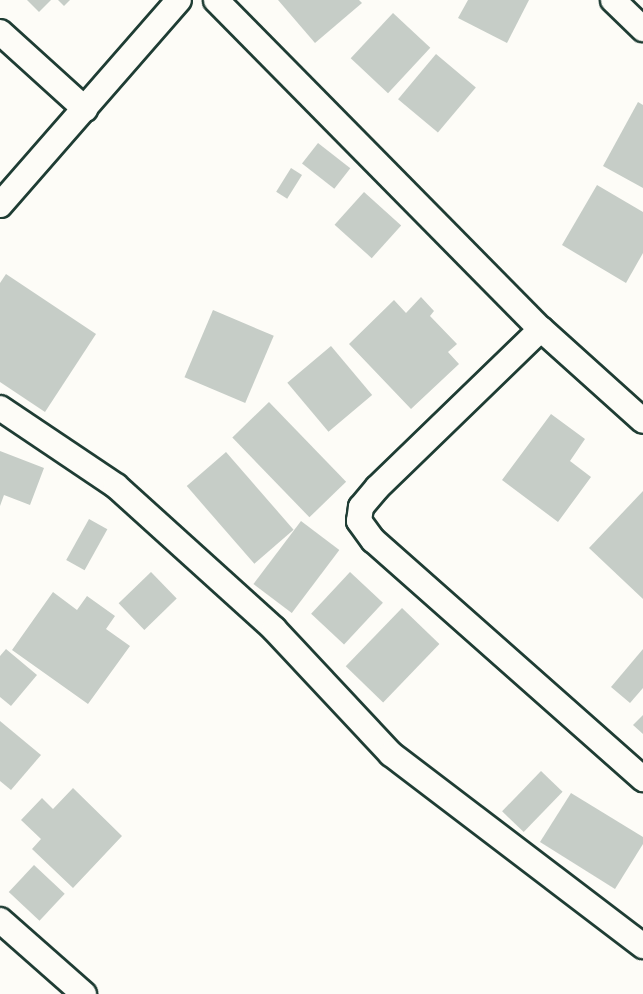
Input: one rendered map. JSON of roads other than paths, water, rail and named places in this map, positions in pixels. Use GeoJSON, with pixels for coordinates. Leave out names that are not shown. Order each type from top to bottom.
{"type":"FeatureCollection","features":[{"type":"Feature","properties":{"kind":"street"},"geometry":{"type":"LineString","coordinates":[[0,205],[179,0]]}},
{"type":"Feature","properties":{"kind":"street"},"geometry":{"type":"LineString","coordinates":[[216,0],[541,329],[643,421]]}},
{"type":"Feature","properties":{"kind":"street"},"geometry":{"type":"LineString","coordinates":[[613,0],[643,28]]}},
{"type":"Feature","properties":{"kind":"street"},"geometry":{"type":"LineString","coordinates":[[0,32],[85,109]]}},
{"type":"Feature","properties":{"kind":"street"},"geometry":{"type":"LineString","coordinates":[[541,329],[377,488],[361,507],[359,521],[373,540],[643,779]]}},
{"type":"Feature","properties":{"kind":"street"},"geometry":{"type":"LineString","coordinates":[[0,408],[116,486],[274,629],[391,754],[643,946]]}},
{"type":"Feature","properties":{"kind":"street"},"geometry":{"type":"LineString","coordinates":[[0,920],[84,994]]}}]}
